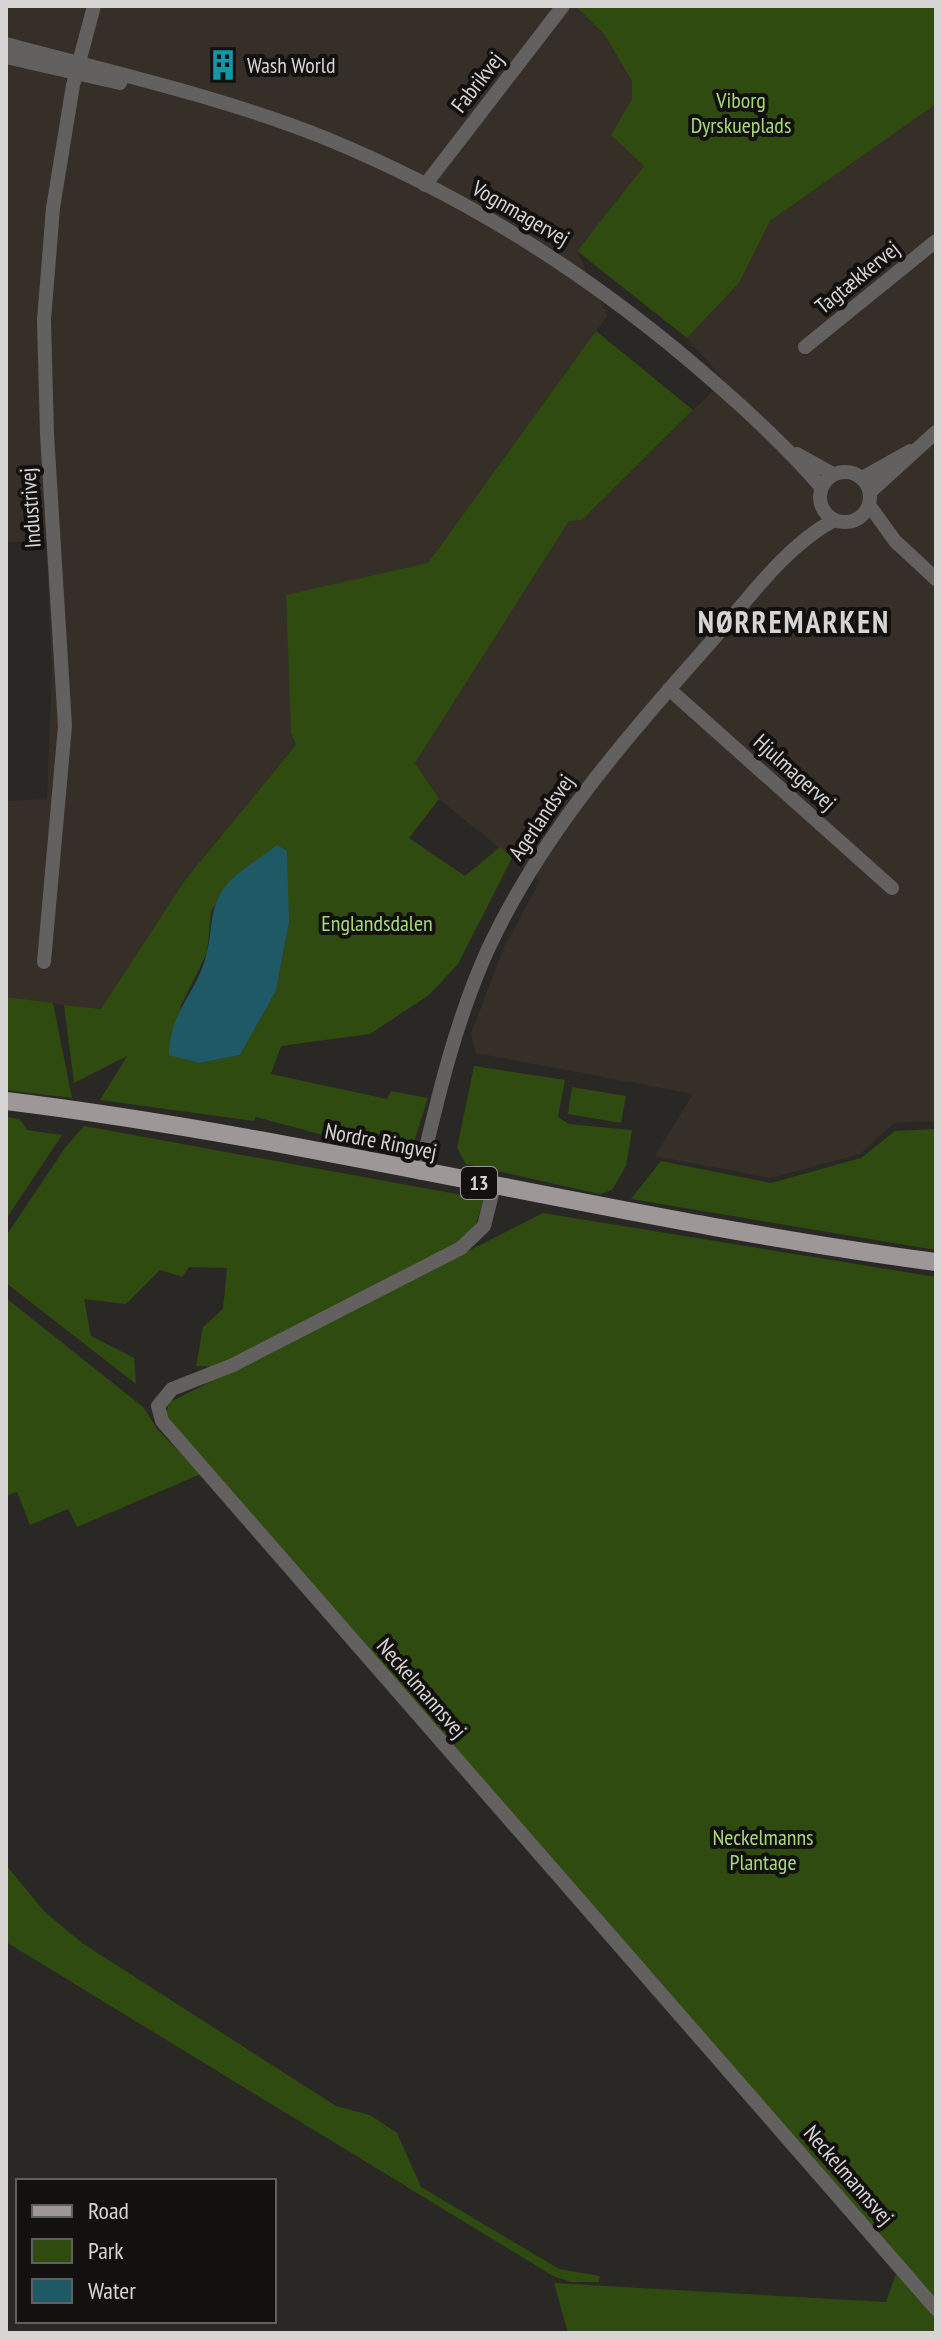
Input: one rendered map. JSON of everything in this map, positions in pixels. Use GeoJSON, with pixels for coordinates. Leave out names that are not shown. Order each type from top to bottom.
{"type":"FeatureCollection","features":[{"type":"Feature","properties":{"kind":"main road","name":"Nordre Ringvej"},"geometry":{"type":"LineString","coordinates":[[11,1103],[180,1127],[765,1237],[936,1262]]}},
{"type":"Feature","properties":{"kind":"street","name":"Industrivej"},"geometry":{"type":"LineString","coordinates":[[44,962],[65,726],[47,434],[44,320],[53,208],[78,69],[94,6]]}},
{"type":"Feature","properties":{"kind":"street","name":"Fabrikvej"},"geometry":{"type":"LineString","coordinates":[[425,185],[563,6]]}},
{"type":"Feature","properties":{"kind":"street","name":"Vognmagervej"},"geometry":{"type":"LineString","coordinates":[[6,44],[78,69]]}},
{"type":"Feature","properties":{"kind":"street","name":"Vognmagervej"},"geometry":{"type":"LineString","coordinates":[[6,57],[78,69],[238,107],[326,139],[516,232],[568,265],[665,339],[793,451],[821,487]]}},
{"type":"Feature","properties":{"kind":"street","name":"Tagtækkervej"},"geometry":{"type":"LineString","coordinates":[[805,347],[936,241]]}},
{"type":"Feature","properties":{"kind":"street"},"geometry":{"type":"LineString","coordinates":[[855,520],[869,498],[917,447],[936,432]]}},
{"type":"Feature","properties":{"kind":"street"},"geometry":{"type":"LineString","coordinates":[[862,478],[917,447]]}},
{"type":"Feature","properties":{"kind":"street","name":"Vognmagervej"},"geometry":{"type":"LineString","coordinates":[[793,451],[833,474]]}},
{"type":"Feature","properties":{"kind":"street"},"geometry":{"type":"LineString","coordinates":[[895,541],[869,498],[862,478],[848,471],[833,474],[821,487],[822,508],[834,520],[855,520],[895,541],[936,579]]}},
{"type":"Feature","properties":{"kind":"street","name":"Agerlandsvej"},"geometry":{"type":"LineString","coordinates":[[420,1173],[459,1021],[490,946],[560,825],[599,772],[669,689],[799,544],[822,508]]}},
{"type":"Feature","properties":{"kind":"street","name":"Agerlandsvej"},"geometry":{"type":"LineString","coordinates":[[799,544],[834,520]]}},
{"type":"Feature","properties":{"kind":"street","name":"Hjulmagervej"},"geometry":{"type":"LineString","coordinates":[[669,689],[892,888]]}},
{"type":"Feature","properties":{"kind":"street","name":"Neckelmannsvej"},"geometry":{"type":"LineString","coordinates":[[494,1186],[484,1226],[461,1248],[233,1365],[172,1389],[158,1406],[162,1421],[936,2309]]}},
{"type":"Feature","properties":{"kind":"shaded area"},"geometry":{"type":"Polygon","coordinates":[[[6,6],[575,6],[604,34],[632,81],[632,99],[612,135],[644,166],[577,251],[607,316],[296,745],[185,880],[101,1010],[6,997],[6,801],[47,799],[52,671],[46,540],[6,542],[6,6]]]}},
{"type":"Feature","properties":{"kind":"shaded area"},"geometry":{"type":"Polygon","coordinates":[[[936,104],[936,1121],[894,1123],[860,1154],[771,1178],[655,1156],[693,1094],[476,1053],[471,1034],[504,947],[540,881],[439,799],[415,763],[569,521],[582,520],[724,380],[687,338],[739,283],[770,221],[936,104]]]}},
{"type":"Feature","properties":{"kind":"green space","name":"Viborg Dyrskueplads"},"geometry":{"type":"Polygon","coordinates":[[[575,6],[936,6],[936,104],[770,221],[739,283],[687,338],[577,251],[644,166],[611,135],[632,99],[632,81],[604,34],[575,6]]]}},
{"type":"Feature","properties":{"kind":"green space","name":"Englandsdalen"},"geometry":{"type":"Polygon","coordinates":[[[596,331],[693,410],[582,520],[569,521],[415,763],[439,799],[409,838],[465,876],[500,847],[512,858],[458,964],[429,995],[370,1034],[281,1046],[271,1074],[387,1099],[391,1091],[428,1098],[410,1154],[394,1154],[256,1117],[254,1121],[100,1100],[127,1056],[74,1083],[64,1005],[101,1009],[185,880],[296,745],[291,732],[286,595],[428,563],[596,331]],[[252,866],[226,885],[211,912],[207,953],[180,1007],[200,1063],[240,1055],[276,991],[289,923],[252,866]]]}},
{"type":"Feature","properties":{"kind":"green space"},"geometry":{"type":"Polygon","coordinates":[[[6,997],[53,1003],[72,1098],[6,1090],[6,997]]]}},
{"type":"Feature","properties":{"kind":"green space"},"geometry":{"type":"Polygon","coordinates":[[[474,1066],[565,1080],[558,1117],[569,1124],[632,1130],[626,1166],[612,1190],[600,1194],[466,1164],[457,1148],[474,1066]]]}},
{"type":"Feature","properties":{"kind":"green space"},"geometry":{"type":"Polygon","coordinates":[[[572,1087],[626,1096],[621,1123],[568,1114],[572,1087]]]}},
{"type":"Feature","properties":{"kind":"green space"},"geometry":{"type":"Polygon","coordinates":[[[6,1117],[20,1119],[27,1130],[62,1135],[6,1219],[6,1117]]]}},
{"type":"Feature","properties":{"kind":"green space"},"geometry":{"type":"Polygon","coordinates":[[[84,1126],[484,1199],[476,1224],[455,1246],[217,1367],[196,1366],[203,1327],[223,1309],[227,1268],[189,1267],[182,1277],[160,1270],[126,1304],[84,1299],[91,1336],[134,1358],[136,1384],[6,1283],[6,1236],[65,1148],[84,1126]]]}},
{"type":"Feature","properties":{"kind":"green space"},"geometry":{"type":"Polygon","coordinates":[[[936,1129],[936,1250],[631,1199],[661,1161],[771,1183],[861,1158],[895,1131],[936,1129]]]}},
{"type":"Feature","properties":{"kind":"green space","name":"Neckelmanns Plantage"},"geometry":{"type":"Polygon","coordinates":[[[543,1213],[936,1277],[936,2333],[568,2333],[554,2283],[886,2302],[897,2271],[166,1417],[168,1403],[543,1213]]]}},
{"type":"Feature","properties":{"kind":"green space"},"geometry":{"type":"Polygon","coordinates":[[[6,1298],[143,1407],[158,1430],[201,1474],[77,1527],[68,1509],[30,1525],[17,1492],[6,1496],[6,1298]]]}},
{"type":"Feature","properties":{"kind":"green space"},"geometry":{"type":"Polygon","coordinates":[[[6,1865],[44,1911],[82,1943],[336,2106],[370,2115],[397,2133],[421,2187],[559,2269],[600,2276],[599,2282],[571,2282],[553,2276],[6,1942],[6,1865]]]}},
{"type":"Feature","properties":{"kind":"water"},"geometry":{"type":"Polygon","coordinates":[[[277,845],[287,851],[289,923],[276,991],[240,1055],[200,1063],[169,1055],[174,1026],[203,966],[219,896],[235,876],[277,845]]]}},
{"type":"Feature","properties":{"kind":"place","name":"Wash World"},"geometry":{"type":"Point","coordinates":[223,65]}},
{"type":"Feature","properties":{"kind":"district","name":"NØRREMARKEN"},"geometry":{"type":"Point","coordinates":[794,623]}}]}
